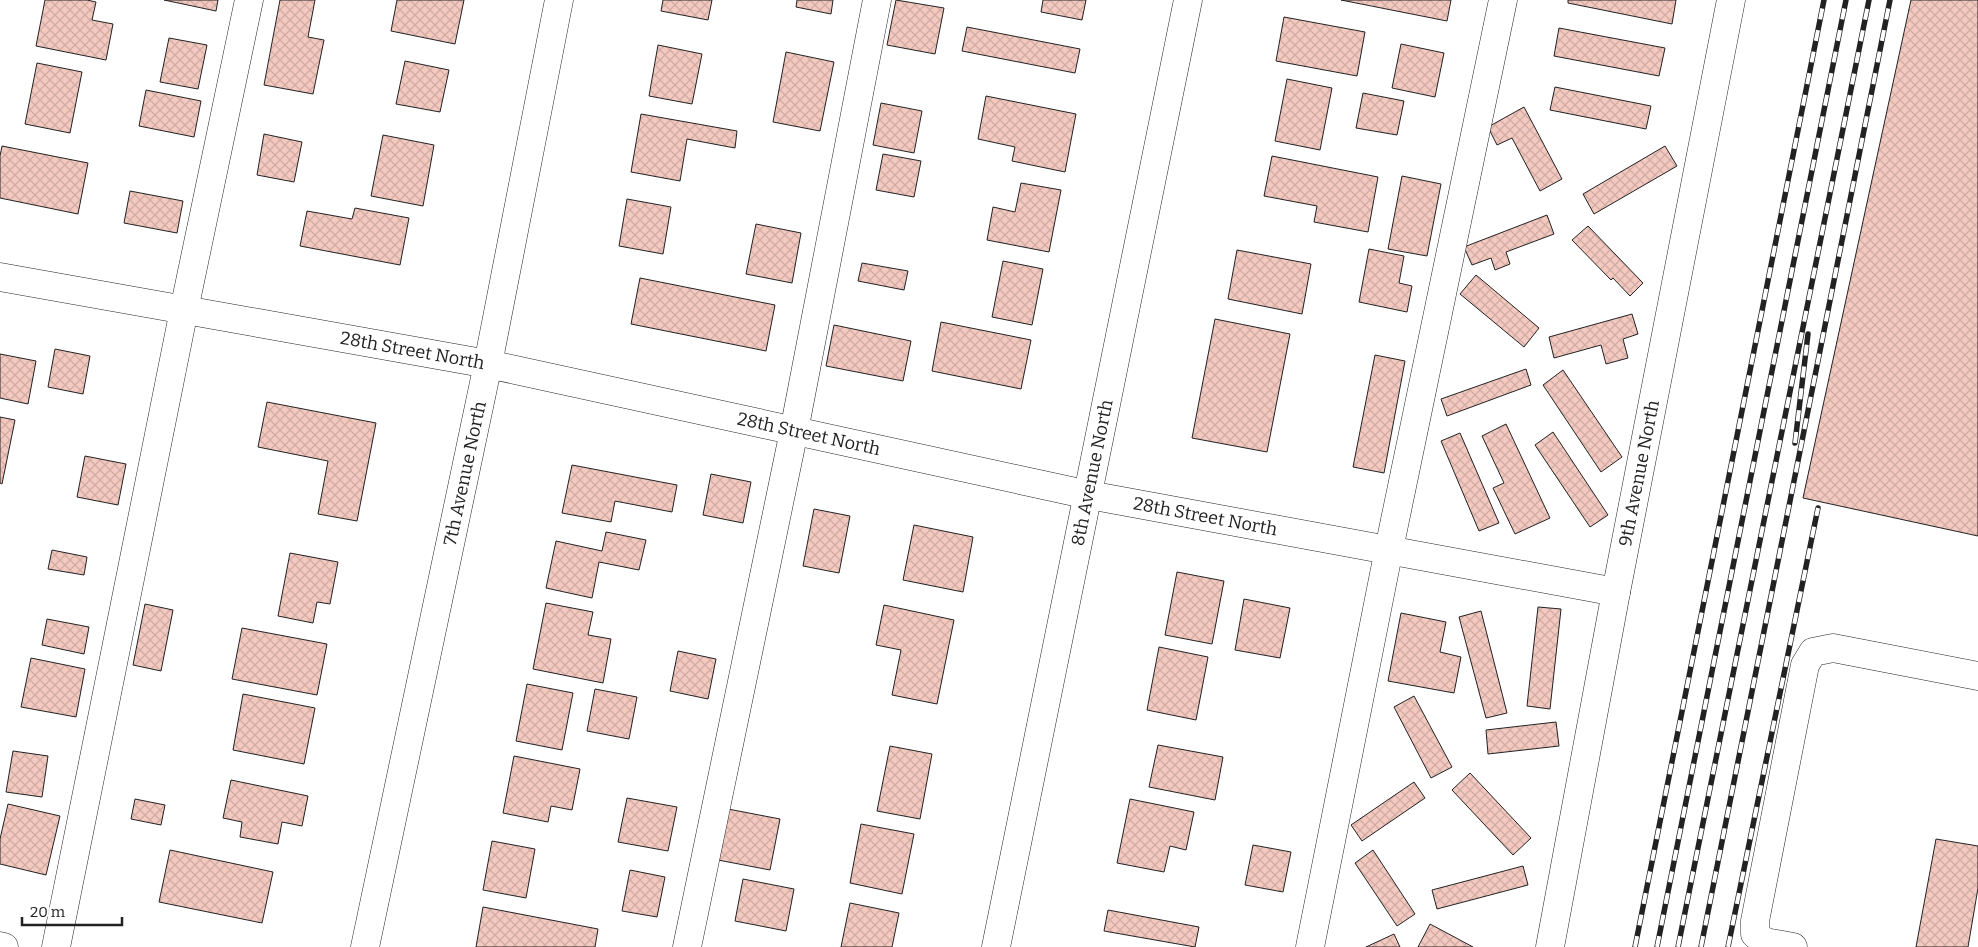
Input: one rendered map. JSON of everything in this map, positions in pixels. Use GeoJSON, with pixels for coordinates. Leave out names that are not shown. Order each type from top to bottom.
{"type":"FeatureCollection","features":[{"type":"Feature","properties":{"kind":"street"},"geometry":{"type":"LineString","coordinates":[[56,947],[184,310],[249,0]]}},
{"type":"Feature","properties":{"kind":"street","name":"7th Avenue North"},"geometry":{"type":"LineString","coordinates":[[365,947],[488,364],[559,0]]}},
{"type":"Feature","properties":{"kind":"street"},"geometry":{"type":"LineString","coordinates":[[687,947],[794,431],[877,0]]}},
{"type":"Feature","properties":{"kind":"street","name":"8th Avenue North"},"geometry":{"type":"LineString","coordinates":[[996,947],[1188,0]]}},
{"type":"Feature","properties":{"kind":"street"},"geometry":{"type":"LineString","coordinates":[[1310,947],[1389,549],[1503,0]]}},
{"type":"Feature","properties":{"kind":"street","name":"9th Avenue North"},"geometry":{"type":"LineString","coordinates":[[1550,947],[1616,592],[1731,0]]}},
{"type":"Feature","properties":{"kind":"street","name":"28th Street North"},"geometry":{"type":"LineString","coordinates":[[0,277],[488,364],[1089,495],[1616,592]]}},
{"type":"Feature","properties":{"kind":"street"},"geometry":{"type":"LineString","coordinates":[[1793,947],[1765,942],[1755,934],[1755,921],[1805,665],[1813,652],[1832,648],[1978,676]]}},
{"type":"Feature","properties":{"kind":"street"},"geometry":{"type":"LineString","coordinates":[[0,946],[4,947]]}},
{"type":"Feature","properties":{"kind":"building"},"geometry":{"type":"Polygon","coordinates":[[[45,0],[87,0],[96,2],[92,20],[113,24],[106,60],[36,46],[45,0]]]}},
{"type":"Feature","properties":{"kind":"building"},"geometry":{"type":"Polygon","coordinates":[[[164,0],[218,0],[216,11],[164,0]]]}},
{"type":"Feature","properties":{"kind":"building"},"geometry":{"type":"Polygon","coordinates":[[[280,0],[315,0],[308,37],[324,40],[313,94],[264,85],[280,0]]]}},
{"type":"Feature","properties":{"kind":"building"},"geometry":{"type":"Polygon","coordinates":[[[397,0],[464,0],[455,44],[391,31],[397,0]]]}},
{"type":"Feature","properties":{"kind":"building"},"geometry":{"type":"Polygon","coordinates":[[[663,0],[712,0],[708,20],[661,11],[663,0]]]}},
{"type":"Feature","properties":{"kind":"building"},"geometry":{"type":"Polygon","coordinates":[[[797,0],[833,0],[831,14],[796,7],[797,0]]]}},
{"type":"Feature","properties":{"kind":"building"},"geometry":{"type":"Polygon","coordinates":[[[896,0],[944,8],[935,54],[887,45],[896,0]]]}},
{"type":"Feature","properties":{"kind":"building"},"geometry":{"type":"Polygon","coordinates":[[[1043,0],[1086,0],[1082,20],[1041,12],[1043,0]]]}},
{"type":"Feature","properties":{"kind":"building"},"geometry":{"type":"Polygon","coordinates":[[[1341,0],[1451,0],[1447,21],[1341,0]]]}},
{"type":"Feature","properties":{"kind":"building"},"geometry":{"type":"Polygon","coordinates":[[[1568,0],[1676,0],[1672,24],[1568,3],[1568,0]]]}},
{"type":"Feature","properties":{"kind":"building"},"geometry":{"type":"Polygon","coordinates":[[[1911,0],[1978,0],[1978,536],[1803,498],[1911,0]]]}},
{"type":"Feature","properties":{"kind":"building"},"geometry":{"type":"Polygon","coordinates":[[[1284,17],[1365,32],[1357,76],[1276,61],[1284,17]]]}},
{"type":"Feature","properties":{"kind":"building"},"geometry":{"type":"Polygon","coordinates":[[[967,27],[1080,49],[1075,73],[962,51],[967,27]]]}},
{"type":"Feature","properties":{"kind":"building"},"geometry":{"type":"Polygon","coordinates":[[[1559,28],[1665,48],[1659,76],[1554,56],[1559,28]]]}},
{"type":"Feature","properties":{"kind":"building"},"geometry":{"type":"Polygon","coordinates":[[[169,38],[207,45],[198,89],[160,82],[169,38]]]}},
{"type":"Feature","properties":{"kind":"building"},"geometry":{"type":"Polygon","coordinates":[[[1401,44],[1444,53],[1435,97],[1392,88],[1401,44]]]}},
{"type":"Feature","properties":{"kind":"building"},"geometry":{"type":"Polygon","coordinates":[[[658,45],[702,54],[692,104],[649,96],[658,45]]]}},
{"type":"Feature","properties":{"kind":"building"},"geometry":{"type":"Polygon","coordinates":[[[786,52],[834,62],[820,131],[773,122],[786,52]]]}},
{"type":"Feature","properties":{"kind":"building"},"geometry":{"type":"Polygon","coordinates":[[[405,61],[449,70],[440,112],[396,104],[405,61]]]}},
{"type":"Feature","properties":{"kind":"building"},"geometry":{"type":"Polygon","coordinates":[[[37,63],[82,72],[70,133],[25,124],[37,63]]]}},
{"type":"Feature","properties":{"kind":"building"},"geometry":{"type":"Polygon","coordinates":[[[1287,79],[1332,88],[1320,150],[1275,141],[1287,79]]]}},
{"type":"Feature","properties":{"kind":"building"},"geometry":{"type":"Polygon","coordinates":[[[1555,87],[1651,106],[1646,129],[1550,110],[1555,87]]]}},
{"type":"Feature","properties":{"kind":"building"},"geometry":{"type":"Polygon","coordinates":[[[146,90],[201,101],[194,137],[139,126],[146,90]]]}},
{"type":"Feature","properties":{"kind":"building"},"geometry":{"type":"Polygon","coordinates":[[[1363,93],[1404,101],[1397,135],[1356,128],[1363,93]]]}},
{"type":"Feature","properties":{"kind":"building"},"geometry":{"type":"Polygon","coordinates":[[[986,96],[1076,114],[1065,172],[1012,161],[1015,147],[978,139],[986,96]]]}},
{"type":"Feature","properties":{"kind":"building"},"geometry":{"type":"Polygon","coordinates":[[[881,103],[922,111],[914,153],[873,145],[881,103]]]}},
{"type":"Feature","properties":{"kind":"building"},"geometry":{"type":"Polygon","coordinates":[[[1524,107],[1562,179],[1540,191],[1512,138],[1497,145],[1488,127],[1524,107]]]}},
{"type":"Feature","properties":{"kind":"building"},"geometry":{"type":"Polygon","coordinates":[[[641,114],[737,131],[735,148],[687,139],[680,181],[631,172],[641,114]]]}},
{"type":"Feature","properties":{"kind":"building"},"geometry":{"type":"Polygon","coordinates":[[[264,134],[302,142],[294,182],[257,175],[264,134]]]}},
{"type":"Feature","properties":{"kind":"building"},"geometry":{"type":"Polygon","coordinates":[[[383,135],[434,145],[423,206],[371,196],[383,135]]]}},
{"type":"Feature","properties":{"kind":"building"},"geometry":{"type":"Polygon","coordinates":[[[2,146],[88,163],[78,214],[0,198],[0,156],[2,146]]]}},
{"type":"Feature","properties":{"kind":"building"},"geometry":{"type":"Polygon","coordinates":[[[1665,146],[1677,166],[1594,214],[1583,194],[1665,146]]]}},
{"type":"Feature","properties":{"kind":"building"},"geometry":{"type":"Polygon","coordinates":[[[883,154],[921,161],[914,197],[876,190],[883,154]]]}},
{"type":"Feature","properties":{"kind":"building"},"geometry":{"type":"Polygon","coordinates":[[[1272,156],[1378,177],[1368,232],[1314,222],[1317,206],[1264,196],[1272,156]]]}},
{"type":"Feature","properties":{"kind":"building"},"geometry":{"type":"Polygon","coordinates":[[[1402,176],[1441,184],[1427,256],[1388,249],[1402,176]]]}},
{"type":"Feature","properties":{"kind":"building"},"geometry":{"type":"Polygon","coordinates":[[[1021,183],[1061,190],[1049,252],[987,240],[993,207],[1015,212],[1021,183]]]}},
{"type":"Feature","properties":{"kind":"building"},"geometry":{"type":"Polygon","coordinates":[[[130,191],[183,201],[177,233],[124,223],[130,191]]]}},
{"type":"Feature","properties":{"kind":"building"},"geometry":{"type":"Polygon","coordinates":[[[627,199],[671,207],[663,254],[619,246],[627,199]]]}},
{"type":"Feature","properties":{"kind":"building"},"geometry":{"type":"Polygon","coordinates":[[[355,208],[409,218],[400,265],[300,246],[307,211],[352,219],[355,208]]]}},
{"type":"Feature","properties":{"kind":"building"},"geometry":{"type":"Polygon","coordinates":[[[1547,215],[1554,234],[1506,252],[1510,264],[1495,270],[1491,258],[1472,265],[1464,247],[1547,215]]]}},
{"type":"Feature","properties":{"kind":"building"},"geometry":{"type":"Polygon","coordinates":[[[756,224],[801,233],[792,283],[746,274],[756,224]]]}},
{"type":"Feature","properties":{"kind":"building"},"geometry":{"type":"Polygon","coordinates":[[[1588,226],[1643,283],[1630,296],[1613,278],[1611,280],[1572,240],[1588,226]]]}},
{"type":"Feature","properties":{"kind":"building"},"geometry":{"type":"Polygon","coordinates":[[[1369,249],[1404,256],[1399,283],[1412,286],[1407,312],[1359,302],[1369,249]]]}},
{"type":"Feature","properties":{"kind":"building"},"geometry":{"type":"Polygon","coordinates":[[[1237,250],[1311,264],[1302,314],[1228,299],[1237,250]]]}},
{"type":"Feature","properties":{"kind":"building"},"geometry":{"type":"Polygon","coordinates":[[[1003,261],[1043,269],[1032,325],[992,317],[1003,261]]]}},
{"type":"Feature","properties":{"kind":"building"},"geometry":{"type":"Polygon","coordinates":[[[862,263],[908,271],[904,290],[858,281],[862,263]]]}},
{"type":"Feature","properties":{"kind":"building"},"geometry":{"type":"Polygon","coordinates":[[[1476,275],[1539,328],[1524,347],[1460,294],[1476,275]]]}},
{"type":"Feature","properties":{"kind":"building"},"geometry":{"type":"Polygon","coordinates":[[[640,278],[775,305],[766,351],[631,324],[640,278]]]}},
{"type":"Feature","properties":{"kind":"building"},"geometry":{"type":"Polygon","coordinates":[[[1632,314],[1638,334],[1623,339],[1628,358],[1606,364],[1601,345],[1554,358],[1549,337],[1632,314]]]}},
{"type":"Feature","properties":{"kind":"building"},"geometry":{"type":"Polygon","coordinates":[[[1215,319],[1290,334],[1267,452],[1192,438],[1215,319]]]}},
{"type":"Feature","properties":{"kind":"building"},"geometry":{"type":"Polygon","coordinates":[[[941,322],[1031,340],[1021,389],[932,371],[941,322]]]}},
{"type":"Feature","properties":{"kind":"building"},"geometry":{"type":"Polygon","coordinates":[[[834,325],[911,341],[903,381],[826,366],[834,325]]]}},
{"type":"Feature","properties":{"kind":"building"},"geometry":{"type":"Polygon","coordinates":[[[55,349],[90,356],[83,394],[48,387],[55,349]]]}},
{"type":"Feature","properties":{"kind":"building"},"geometry":{"type":"Polygon","coordinates":[[[0,354],[36,361],[28,404],[0,398],[0,354]]]}},
{"type":"Feature","properties":{"kind":"building"},"geometry":{"type":"Polygon","coordinates":[[[1375,355],[1405,361],[1384,473],[1353,467],[1375,355]]]}},
{"type":"Feature","properties":{"kind":"building"},"geometry":{"type":"Polygon","coordinates":[[[1526,369],[1531,385],[1447,416],[1441,399],[1526,369]]]}},
{"type":"Feature","properties":{"kind":"building"},"geometry":{"type":"Polygon","coordinates":[[[1563,370],[1622,457],[1601,472],[1543,385],[1563,370]]]}},
{"type":"Feature","properties":{"kind":"building"},"geometry":{"type":"Polygon","coordinates":[[[267,402],[376,423],[357,521],[318,514],[328,461],[258,447],[267,402]]]}},
{"type":"Feature","properties":{"kind":"building"},"geometry":{"type":"Polygon","coordinates":[[[0,417],[15,420],[2,484],[0,483],[0,417]]]}},
{"type":"Feature","properties":{"kind":"building"},"geometry":{"type":"Polygon","coordinates":[[[1506,424],[1550,518],[1515,534],[1493,488],[1504,483],[1482,436],[1506,424]]]}},
{"type":"Feature","properties":{"kind":"building"},"geometry":{"type":"Polygon","coordinates":[[[1553,432],[1608,515],[1590,527],[1535,445],[1553,432]]]}},
{"type":"Feature","properties":{"kind":"building"},"geometry":{"type":"Polygon","coordinates":[[[1460,433],[1499,523],[1479,531],[1441,441],[1460,433]]]}},
{"type":"Feature","properties":{"kind":"building"},"geometry":{"type":"Polygon","coordinates":[[[85,456],[126,464],[118,505],[77,497],[85,456]]]}},
{"type":"Feature","properties":{"kind":"building"},"geometry":{"type":"Polygon","coordinates":[[[572,465],[677,485],[672,512],[615,501],[611,522],[562,513],[572,465]]]}},
{"type":"Feature","properties":{"kind":"building"},"geometry":{"type":"Polygon","coordinates":[[[711,474],[751,482],[743,523],[703,515],[711,474]]]}},
{"type":"Feature","properties":{"kind":"building"},"geometry":{"type":"Polygon","coordinates":[[[814,509],[850,516],[839,573],[803,566],[814,509]]]}},
{"type":"Feature","properties":{"kind":"building"},"geometry":{"type":"Polygon","coordinates":[[[914,525],[973,537],[963,592],[903,580],[914,525]]]}},
{"type":"Feature","properties":{"kind":"building"},"geometry":{"type":"Polygon","coordinates":[[[606,532],[646,540],[639,570],[599,562],[592,598],[546,588],[556,541],[602,551],[606,532]]]}},
{"type":"Feature","properties":{"kind":"building"},"geometry":{"type":"Polygon","coordinates":[[[52,550],[87,557],[84,575],[48,569],[52,550]]]}},
{"type":"Feature","properties":{"kind":"building"},"geometry":{"type":"Polygon","coordinates":[[[290,553],[338,562],[330,604],[317,602],[313,623],[278,616],[290,553]]]}},
{"type":"Feature","properties":{"kind":"building"},"geometry":{"type":"Polygon","coordinates":[[[1177,572],[1224,581],[1212,644],[1165,635],[1177,572]]]}},
{"type":"Feature","properties":{"kind":"building"},"geometry":{"type":"Polygon","coordinates":[[[1244,599],[1290,608],[1280,658],[1235,650],[1244,599]]]}},
{"type":"Feature","properties":{"kind":"building"},"geometry":{"type":"Polygon","coordinates":[[[546,603],[593,612],[588,635],[611,639],[603,683],[533,669],[546,603]]]}},
{"type":"Feature","properties":{"kind":"building"},"geometry":{"type":"Polygon","coordinates":[[[145,604],[173,610],[161,671],[133,665],[145,604]]]}},
{"type":"Feature","properties":{"kind":"building"},"geometry":{"type":"Polygon","coordinates":[[[884,605],[954,620],[937,704],[892,695],[901,650],[876,645],[884,605]]]}},
{"type":"Feature","properties":{"kind":"building"},"geometry":{"type":"Polygon","coordinates":[[[1538,607],[1561,609],[1550,709],[1527,706],[1538,607]]]}},
{"type":"Feature","properties":{"kind":"building"},"geometry":{"type":"Polygon","coordinates":[[[1481,611],[1507,713],[1486,718],[1459,617],[1481,611]]]}},
{"type":"Feature","properties":{"kind":"building"},"geometry":{"type":"Polygon","coordinates":[[[1401,613],[1446,622],[1440,652],[1461,657],[1454,693],[1388,681],[1401,613]]]}},
{"type":"Feature","properties":{"kind":"building"},"geometry":{"type":"Polygon","coordinates":[[[47,619],[89,627],[84,654],[42,645],[47,619]]]}},
{"type":"Feature","properties":{"kind":"building"},"geometry":{"type":"Polygon","coordinates":[[[242,628],[327,644],[317,695],[232,679],[242,628]]]}},
{"type":"Feature","properties":{"kind":"building"},"geometry":{"type":"Polygon","coordinates":[[[1159,647],[1208,657],[1196,720],[1147,710],[1159,647]]]}},
{"type":"Feature","properties":{"kind":"building"},"geometry":{"type":"Polygon","coordinates":[[[678,651],[716,659],[708,699],[670,691],[678,651]]]}},
{"type":"Feature","properties":{"kind":"building"},"geometry":{"type":"Polygon","coordinates":[[[31,658],[85,669],[76,717],[21,707],[31,658]]]}},
{"type":"Feature","properties":{"kind":"building"},"geometry":{"type":"Polygon","coordinates":[[[527,684],[573,693],[562,750],[516,741],[527,684]]]}},
{"type":"Feature","properties":{"kind":"building"},"geometry":{"type":"Polygon","coordinates":[[[595,689],[637,697],[629,739],[587,731],[595,689]]]}},
{"type":"Feature","properties":{"kind":"building"},"geometry":{"type":"Polygon","coordinates":[[[243,694],[315,708],[304,764],[233,750],[243,694]]]}},
{"type":"Feature","properties":{"kind":"building"},"geometry":{"type":"Polygon","coordinates":[[[1414,696],[1452,767],[1431,778],[1394,707],[1414,696]]]}},
{"type":"Feature","properties":{"kind":"building"},"geometry":{"type":"Polygon","coordinates":[[[1556,722],[1559,746],[1488,754],[1486,730],[1556,722]]]}},
{"type":"Feature","properties":{"kind":"building"},"geometry":{"type":"Polygon","coordinates":[[[1158,745],[1223,757],[1215,800],[1149,787],[1158,745]]]}},
{"type":"Feature","properties":{"kind":"building"},"geometry":{"type":"Polygon","coordinates":[[[890,746],[932,754],[920,819],[877,811],[890,746]]]}},
{"type":"Feature","properties":{"kind":"building"},"geometry":{"type":"Polygon","coordinates":[[[13,751],[48,756],[42,797],[6,792],[13,751]]]}},
{"type":"Feature","properties":{"kind":"building"},"geometry":{"type":"Polygon","coordinates":[[[514,756],[580,769],[572,810],[551,806],[548,822],[503,813],[514,756]]]}},
{"type":"Feature","properties":{"kind":"building"},"geometry":{"type":"Polygon","coordinates":[[[1470,773],[1531,838],[1513,855],[1452,790],[1470,773]]]}},
{"type":"Feature","properties":{"kind":"building"},"geometry":{"type":"Polygon","coordinates":[[[231,780],[308,796],[302,826],[282,822],[278,844],[240,837],[242,822],[223,818],[231,780]]]}},
{"type":"Feature","properties":{"kind":"building"},"geometry":{"type":"Polygon","coordinates":[[[1414,782],[1425,798],[1362,841],[1351,825],[1414,782]]]}},
{"type":"Feature","properties":{"kind":"building"},"geometry":{"type":"Polygon","coordinates":[[[627,798],[677,807],[668,851],[618,842],[627,798]]]}},
{"type":"Feature","properties":{"kind":"building"},"geometry":{"type":"Polygon","coordinates":[[[135,799],[165,805],[161,825],[131,819],[135,799]]]}},
{"type":"Feature","properties":{"kind":"building"},"geometry":{"type":"Polygon","coordinates":[[[1130,799],[1194,812],[1186,850],[1170,846],[1164,872],[1117,863],[1130,799]]]}},
{"type":"Feature","properties":{"kind":"building"},"geometry":{"type":"Polygon","coordinates":[[[8,804],[60,816],[46,875],[0,864],[0,839],[8,804]]]}},
{"type":"Feature","properties":{"kind":"building"},"geometry":{"type":"Polygon","coordinates":[[[728,809],[780,819],[770,870],[718,860],[728,809]]]}},
{"type":"Feature","properties":{"kind":"building"},"geometry":{"type":"Polygon","coordinates":[[[861,824],[914,834],[902,894],[850,883],[861,824]]]}},
{"type":"Feature","properties":{"kind":"building"},"geometry":{"type":"Polygon","coordinates":[[[1936,839],[1978,846],[1978,888],[1968,947],[1916,947],[1936,839]]]}},
{"type":"Feature","properties":{"kind":"building"},"geometry":{"type":"Polygon","coordinates":[[[492,841],[535,849],[526,898],[483,890],[492,841]]]}},
{"type":"Feature","properties":{"kind":"building"},"geometry":{"type":"Polygon","coordinates":[[[1253,845],[1291,852],[1283,892],[1245,885],[1253,845]]]}},
{"type":"Feature","properties":{"kind":"building"},"geometry":{"type":"Polygon","coordinates":[[[170,850],[273,872],[262,923],[159,902],[170,850]]]}},
{"type":"Feature","properties":{"kind":"building"},"geometry":{"type":"Polygon","coordinates":[[[1373,850],[1415,914],[1397,926],[1355,863],[1373,850]]]}},
{"type":"Feature","properties":{"kind":"building"},"geometry":{"type":"Polygon","coordinates":[[[1523,866],[1528,885],[1437,909],[1432,890],[1523,866]]]}},
{"type":"Feature","properties":{"kind":"building"},"geometry":{"type":"Polygon","coordinates":[[[630,870],[665,877],[657,917],[622,911],[630,870]]]}},
{"type":"Feature","properties":{"kind":"building"},"geometry":{"type":"Polygon","coordinates":[[[743,879],[794,889],[786,931],[735,921],[743,879]]]}},
{"type":"Feature","properties":{"kind":"building"},"geometry":{"type":"Polygon","coordinates":[[[850,903],[899,913],[892,947],[841,947],[850,903]]]}},
{"type":"Feature","properties":{"kind":"building"},"geometry":{"type":"Polygon","coordinates":[[[483,907],[598,929],[595,947],[476,947],[483,907]]]}},
{"type":"Feature","properties":{"kind":"building"},"geometry":{"type":"Polygon","coordinates":[[[1108,910],[1199,927],[1195,947],[1104,931],[1108,910]]]}},
{"type":"Feature","properties":{"kind":"building"},"geometry":{"type":"Polygon","coordinates":[[[1430,924],[1473,947],[1418,947],[1430,924]]]}},
{"type":"Feature","properties":{"kind":"building"},"geometry":{"type":"Polygon","coordinates":[[[1394,934],[1400,947],[1366,947],[1394,934]]]}},
{"type":"Feature","properties":{"kind":"railway"},"geometry":{"type":"LineString","coordinates":[[1635,947],[1824,0]]}},
{"type":"Feature","properties":{"kind":"railway"},"geometry":{"type":"LineString","coordinates":[[1657,947],[1846,0]]}},
{"type":"Feature","properties":{"kind":"railway"},"geometry":{"type":"LineString","coordinates":[[1678,947],[1869,0]]}},
{"type":"Feature","properties":{"kind":"railway"},"geometry":{"type":"LineString","coordinates":[[1701,947],[1890,0]]}},
{"type":"Feature","properties":{"kind":"railway"},"geometry":{"type":"LineString","coordinates":[[1795,443],[1808,334]]}},
{"type":"Feature","properties":{"kind":"railway"},"geometry":{"type":"LineString","coordinates":[[1728,947],[1818,508]]}}]}
